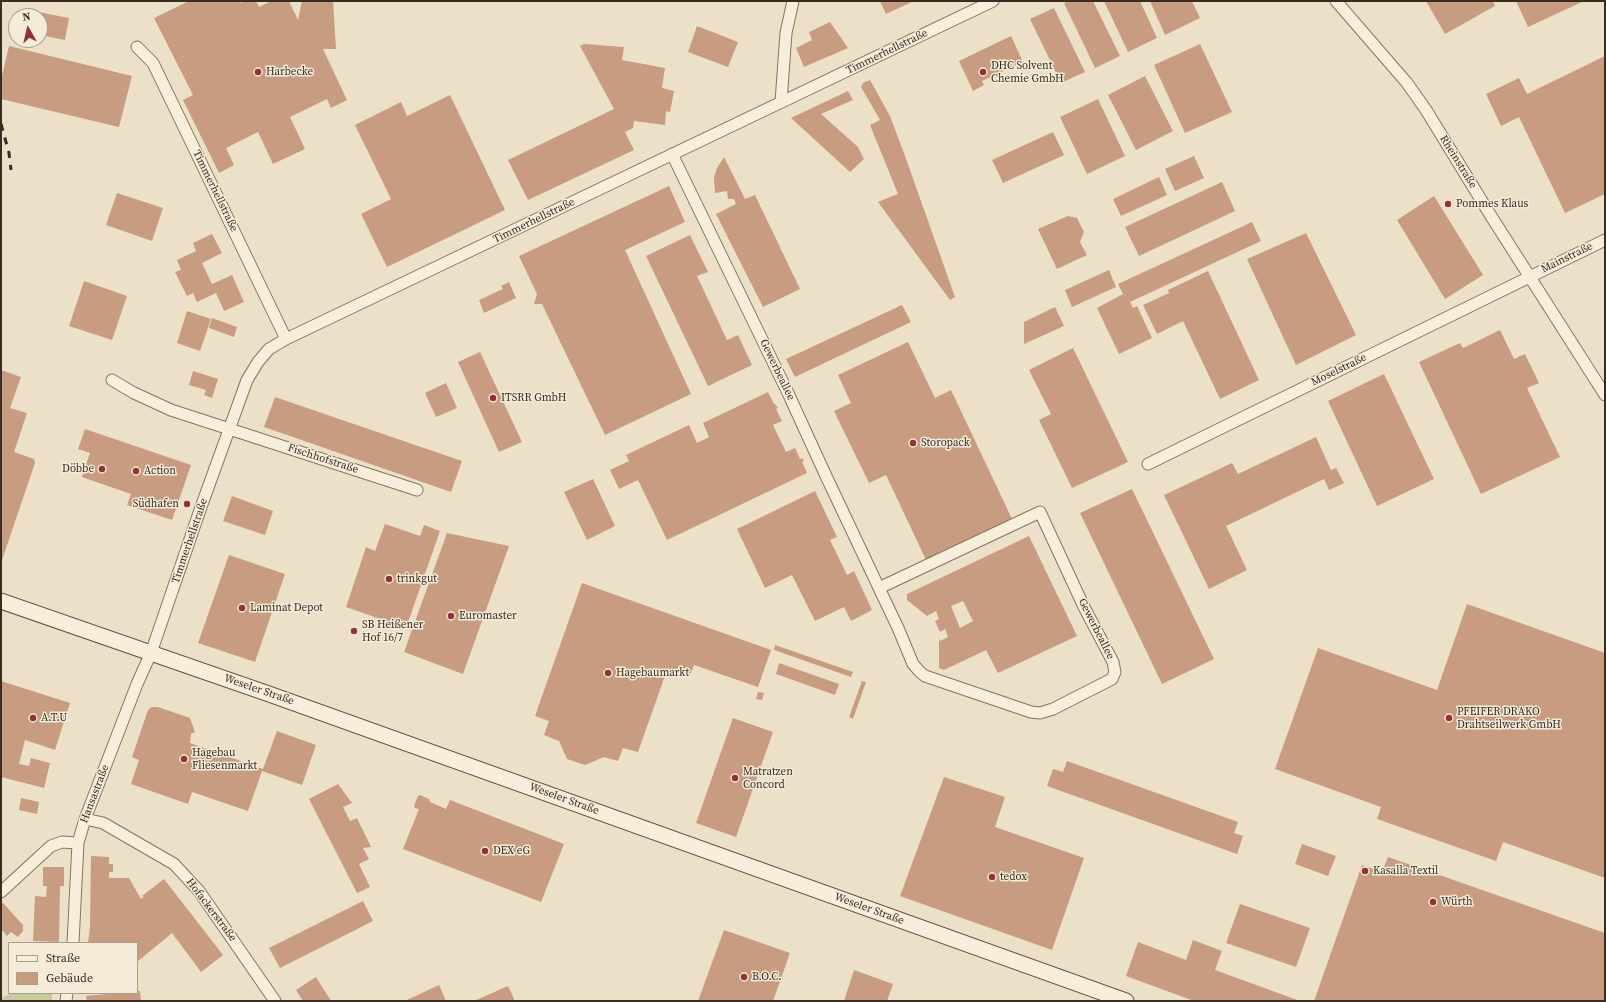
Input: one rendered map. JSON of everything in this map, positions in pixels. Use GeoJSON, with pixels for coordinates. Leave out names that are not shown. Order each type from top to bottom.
{"type":"FeatureCollection","features":[{"type":"Feature","properties":{"kind":"main road","name":"Weseler Straße"},"geometry":{"type":"LineString","coordinates":[[1,601],[435,753],[1126,1001]]}},
{"type":"Feature","properties":{"kind":"street"},"geometry":{"type":"LineString","coordinates":[[781,102],[786,33],[794,1]]}},
{"type":"Feature","properties":{"kind":"street","name":"Timmerhellstraße"},"geometry":{"type":"LineString","coordinates":[[151,653],[247,380],[258,362],[269,349],[286,339],[993,1]]}},
{"type":"Feature","properties":{"kind":"street","name":"Rheinstraße"},"geometry":{"type":"LineString","coordinates":[[1336,1],[1407,83],[1426,110],[1605,395]]}},
{"type":"Feature","properties":{"kind":"street","name":"Timmerhellstraße"},"geometry":{"type":"LineString","coordinates":[[137,47],[153,63],[286,339]]}},
{"type":"Feature","properties":{"kind":"street","name":"Gewerbeallee"},"geometry":{"type":"LineString","coordinates":[[672,154],[788,393],[914,664],[925,676],[1031,712],[1040,713],[1053,709],[1112,679],[1115,672],[1113,662],[1084,607],[1040,512],[879,588]]}},
{"type":"Feature","properties":{"kind":"street","name":"Mainstraße"},"geometry":{"type":"LineString","coordinates":[[1530,276],[1605,240]]}},
{"type":"Feature","properties":{"kind":"street","name":"Moselstraße"},"geometry":{"type":"LineString","coordinates":[[1148,464],[1530,276]]}},
{"type":"Feature","properties":{"kind":"street"},"geometry":{"type":"LineString","coordinates":[[112,380],[134,393],[171,410],[229,428]]}},
{"type":"Feature","properties":{"kind":"street","name":"Fischhofstraße"},"geometry":{"type":"LineString","coordinates":[[229,428],[417,490]]}},
{"type":"Feature","properties":{"kind":"street","name":"Hansastraße"},"geometry":{"type":"LineString","coordinates":[[73,942],[78,843],[85,819],[137,684],[151,653]]}},
{"type":"Feature","properties":{"kind":"street","name":"Hofackerstraße"},"geometry":{"type":"LineString","coordinates":[[85,819],[103,823],[174,864],[199,891],[276,1001]]}},
{"type":"Feature","properties":{"kind":"street"},"geometry":{"type":"LineString","coordinates":[[1,892],[51,846],[62,842],[78,843]]}},
{"type":"Feature","properties":{"kind":"green space"},"geometry":{"type":"Polygon","coordinates":[[[10,994],[52,994],[52,1001],[1,1001],[1,998],[10,994]]]}},
{"type":"Feature","properties":{"kind":"building","name":"Harbecke"},"geometry":{"type":"Polygon","coordinates":[[[189,1],[239,1],[240,3],[244,1],[256,1],[259,7],[271,1],[289,1],[298,20],[302,1],[333,1],[336,49],[323,49],[347,100],[331,108],[327,99],[290,117],[305,149],[273,164],[258,132],[226,148],[234,165],[219,173],[183,100],[193,95],[154,18],[189,1]]]}},
{"type":"Feature","properties":{"kind":"building"},"geometry":{"type":"Polygon","coordinates":[[[880,1],[914,1],[886,14],[880,1]]]}},
{"type":"Feature","properties":{"kind":"building"},"geometry":{"type":"Polygon","coordinates":[[[1069,1],[1093,1],[1120,56],[1095,68],[1064,3],[1069,1]]]}},
{"type":"Feature","properties":{"kind":"building"},"geometry":{"type":"Polygon","coordinates":[[[1104,1],[1140,1],[1157,38],[1128,52],[1104,1]]]}},
{"type":"Feature","properties":{"kind":"building"},"geometry":{"type":"Polygon","coordinates":[[[1150,1],[1192,1],[1200,18],[1165,35],[1150,1]]]}},
{"type":"Feature","properties":{"kind":"building"},"geometry":{"type":"Polygon","coordinates":[[[1426,1],[1493,1],[1495,6],[1445,34],[1426,1]]]}},
{"type":"Feature","properties":{"kind":"building"},"geometry":{"type":"Polygon","coordinates":[[[1516,1],[1584,1],[1528,27],[1516,1]]]}},
{"type":"Feature","properties":{"kind":"building"},"geometry":{"type":"Polygon","coordinates":[[[1054,8],[1085,72],[1061,83],[1030,19],[1054,8]]]}},
{"type":"Feature","properties":{"kind":"building"},"geometry":{"type":"Polygon","coordinates":[[[48,14],[69,18],[65,40],[48,37],[48,14]]]}},
{"type":"Feature","properties":{"kind":"building"},"geometry":{"type":"Polygon","coordinates":[[[830,22],[848,48],[804,67],[796,48],[812,40],[809,32],[830,22]]]}},
{"type":"Feature","properties":{"kind":"building"},"geometry":{"type":"Polygon","coordinates":[[[697,26],[738,42],[728,67],[688,52],[697,26]]]}},
{"type":"Feature","properties":{"kind":"building","name":"DHC Solvent Chemie GmbH"},"geometry":{"type":"Polygon","coordinates":[[[1011,36],[1023,62],[982,81],[984,85],[973,91],[959,61],[1011,36]]]}},
{"type":"Feature","properties":{"kind":"building"},"geometry":{"type":"Polygon","coordinates":[[[584,44],[624,47],[622,60],[665,68],[662,88],[674,91],[670,112],[666,111],[665,125],[634,121],[633,128],[625,132],[634,150],[528,200],[508,160],[614,109],[580,46],[584,44]]]}},
{"type":"Feature","properties":{"kind":"building"},"geometry":{"type":"Polygon","coordinates":[[[1200,44],[1232,112],[1185,133],[1154,65],[1200,44]]]}},
{"type":"Feature","properties":{"kind":"building"},"geometry":{"type":"Polygon","coordinates":[[[9,48],[17,48],[132,76],[119,127],[1,99],[1,80],[9,48]]]}},
{"type":"Feature","properties":{"kind":"building"},"geometry":{"type":"Polygon","coordinates":[[[1605,56],[1605,194],[1565,213],[1519,117],[1501,126],[1486,94],[1519,78],[1527,94],[1605,56]]]}},
{"type":"Feature","properties":{"kind":"building"},"geometry":{"type":"Polygon","coordinates":[[[1145,76],[1173,131],[1136,150],[1108,95],[1145,76]]]}},
{"type":"Feature","properties":{"kind":"building"},"geometry":{"type":"Polygon","coordinates":[[[870,80],[890,116],[905,156],[955,297],[950,300],[878,202],[898,194],[870,125],[880,120],[861,87],[863,83],[870,80]]]}},
{"type":"Feature","properties":{"kind":"building"},"geometry":{"type":"Polygon","coordinates":[[[848,91],[853,100],[821,114],[858,147],[864,159],[850,172],[791,118],[848,91]]]}},
{"type":"Feature","properties":{"kind":"building"},"geometry":{"type":"Polygon","coordinates":[[[450,95],[505,210],[387,267],[361,214],[391,199],[355,125],[401,102],[407,116],[450,95]]]}},
{"type":"Feature","properties":{"kind":"building"},"geometry":{"type":"Polygon","coordinates":[[[1098,99],[1125,156],[1087,174],[1060,117],[1098,99]]]}},
{"type":"Feature","properties":{"kind":"building"},"geometry":{"type":"Polygon","coordinates":[[[1053,132],[1064,155],[1003,183],[992,160],[1053,132]]]}},
{"type":"Feature","properties":{"kind":"building"},"geometry":{"type":"Polygon","coordinates":[[[1194,156],[1204,178],[1175,191],[1165,169],[1194,156]]]}},
{"type":"Feature","properties":{"kind":"building"},"geometry":{"type":"Polygon","coordinates":[[[724,157],[745,199],[755,195],[800,289],[763,307],[716,214],[736,204],[734,199],[728,199],[727,191],[715,193],[714,177],[717,168],[724,157]]]}},
{"type":"Feature","properties":{"kind":"building"},"geometry":{"type":"Polygon","coordinates":[[[1159,177],[1167,195],[1121,216],[1113,199],[1159,177]]]}},
{"type":"Feature","properties":{"kind":"building"},"geometry":{"type":"Polygon","coordinates":[[[1222,182],[1235,211],[1139,256],[1125,227],[1222,182]]]}},
{"type":"Feature","properties":{"kind":"building"},"geometry":{"type":"Polygon","coordinates":[[[669,186],[685,222],[625,250],[691,394],[605,435],[542,304],[534,304],[537,294],[519,256],[669,186]]]}},
{"type":"Feature","properties":{"kind":"building"},"geometry":{"type":"Polygon","coordinates":[[[117,193],[163,208],[152,241],[106,225],[117,193]]]}},
{"type":"Feature","properties":{"kind":"building"},"geometry":{"type":"Polygon","coordinates":[[[1434,196],[1483,275],[1445,299],[1397,220],[1434,196]]]}},
{"type":"Feature","properties":{"kind":"building"},"geometry":{"type":"Polygon","coordinates":[[[1068,216],[1077,218],[1084,232],[1080,242],[1087,255],[1057,269],[1038,229],[1068,216]]]}},
{"type":"Feature","properties":{"kind":"building"},"geometry":{"type":"Polygon","coordinates":[[[1252,222],[1261,241],[1130,302],[1133,308],[1137,306],[1152,338],[1119,354],[1097,308],[1123,294],[1118,284],[1252,222]]]}},
{"type":"Feature","properties":{"kind":"building"},"geometry":{"type":"Polygon","coordinates":[[[1306,233],[1356,335],[1296,365],[1247,259],[1306,233]]]}},
{"type":"Feature","properties":{"kind":"building"},"geometry":{"type":"Polygon","coordinates":[[[212,234],[222,253],[202,263],[212,284],[232,275],[244,302],[224,311],[216,293],[197,302],[193,293],[187,296],[175,272],[181,270],[177,260],[196,251],[193,243],[212,234]]]}},
{"type":"Feature","properties":{"kind":"building"},"geometry":{"type":"Polygon","coordinates":[[[690,235],[708,272],[697,276],[727,340],[738,335],[752,365],[708,386],[646,256],[690,235]]]}},
{"type":"Feature","properties":{"kind":"building"},"geometry":{"type":"Polygon","coordinates":[[[1109,270],[1116,287],[1072,307],[1065,290],[1109,270]]]}},
{"type":"Feature","properties":{"kind":"building"},"geometry":{"type":"Polygon","coordinates":[[[1208,271],[1259,380],[1220,399],[1183,321],[1157,334],[1143,305],[1169,293],[1168,290],[1208,271]]]}},
{"type":"Feature","properties":{"kind":"building"},"geometry":{"type":"Polygon","coordinates":[[[84,281],[127,296],[112,340],[69,326],[84,281]]]}},
{"type":"Feature","properties":{"kind":"building"},"geometry":{"type":"Polygon","coordinates":[[[509,282],[516,298],[484,313],[479,300],[503,289],[501,286],[509,282]]]}},
{"type":"Feature","properties":{"kind":"building"},"geometry":{"type":"Polygon","coordinates":[[[902,305],[911,322],[795,377],[786,359],[902,305]]]}},
{"type":"Feature","properties":{"kind":"building"},"geometry":{"type":"Polygon","coordinates":[[[1055,307],[1064,326],[1024,344],[1024,322],[1055,307]]]}},
{"type":"Feature","properties":{"kind":"building"},"geometry":{"type":"Polygon","coordinates":[[[187,311],[211,319],[200,351],[177,343],[187,311]]]}},
{"type":"Feature","properties":{"kind":"building"},"geometry":{"type":"Polygon","coordinates":[[[212,318],[237,327],[234,337],[209,328],[212,318]]]}},
{"type":"Feature","properties":{"kind":"building"},"geometry":{"type":"Polygon","coordinates":[[[1500,330],[1514,359],[1525,354],[1539,383],[1527,388],[1560,457],[1481,494],[1419,362],[1460,343],[1463,348],[1500,330]]]}},
{"type":"Feature","properties":{"kind":"building","name":"Storopack"},"geometry":{"type":"Polygon","coordinates":[[[908,342],[935,398],[951,390],[1013,521],[927,562],[886,475],[869,483],[834,411],[851,403],[838,375],[908,342]]]}},
{"type":"Feature","properties":{"kind":"building"},"geometry":{"type":"Polygon","coordinates":[[[1073,348],[1128,462],[1072,488],[1039,420],[1051,414],[1029,370],[1073,348]]]}},
{"type":"Feature","properties":{"kind":"building"},"geometry":{"type":"Polygon","coordinates":[[[480,352],[522,442],[499,452],[458,362],[480,352]]]}},
{"type":"Feature","properties":{"kind":"building"},"geometry":{"type":"Polygon","coordinates":[[[1,370],[21,377],[10,408],[27,413],[14,452],[34,459],[35,463],[1,563],[1,370]]]}},
{"type":"Feature","properties":{"kind":"building"},"geometry":{"type":"Polygon","coordinates":[[[193,371],[218,379],[212,398],[204,395],[206,390],[189,385],[193,371]]]}},
{"type":"Feature","properties":{"kind":"building"},"geometry":{"type":"Polygon","coordinates":[[[1384,374],[1434,479],[1377,506],[1328,401],[1384,374]]]}},
{"type":"Feature","properties":{"kind":"building"},"geometry":{"type":"Polygon","coordinates":[[[446,383],[457,408],[436,417],[425,393],[446,383]]]}},
{"type":"Feature","properties":{"kind":"building"},"geometry":{"type":"Polygon","coordinates":[[[768,392],[774,404],[778,408],[776,409],[782,421],[773,425],[786,452],[795,448],[800,459],[802,458],[804,461],[802,462],[807,473],[667,540],[638,480],[619,489],[610,470],[629,461],[626,455],[689,425],[697,443],[709,437],[703,423],[768,392]]]}},
{"type":"Feature","properties":{"kind":"building"},"geometry":{"type":"Polygon","coordinates":[[[275,397],[462,461],[451,492],[264,427],[275,397]]]}},
{"type":"Feature","properties":{"kind":"building","name":"Action"},"geometry":{"type":"Polygon","coordinates":[[[85,429],[191,465],[172,520],[127,505],[131,494],[82,477],[90,453],[78,449],[85,429]]]}},
{"type":"Feature","properties":{"kind":"building"},"geometry":{"type":"Polygon","coordinates":[[[1316,437],[1331,470],[1336,468],[1344,483],[1329,490],[1324,479],[1226,526],[1247,570],[1209,589],[1164,495],[1232,463],[1238,474],[1316,437]]]}},
{"type":"Feature","properties":{"kind":"building"},"geometry":{"type":"Polygon","coordinates":[[[593,479],[615,526],[587,540],[564,492],[593,479]]]}},
{"type":"Feature","properties":{"kind":"building"},"geometry":{"type":"Polygon","coordinates":[[[1132,489],[1214,659],[1162,684],[1080,513],[1132,489]]]}},
{"type":"Feature","properties":{"kind":"building"},"geometry":{"type":"Polygon","coordinates":[[[815,491],[837,537],[830,540],[847,575],[854,571],[872,610],[851,621],[844,607],[815,621],[792,575],[765,588],[737,529],[815,491]]]}},
{"type":"Feature","properties":{"kind":"building"},"geometry":{"type":"Polygon","coordinates":[[[232,496],[273,511],[265,535],[223,521],[232,496]]]}},
{"type":"Feature","properties":{"kind":"building","name":"trinkgut"},"geometry":{"type":"Polygon","coordinates":[[[385,524],[420,536],[424,525],[440,531],[406,628],[346,607],[366,547],[375,551],[385,524]]]}},
{"type":"Feature","properties":{"kind":"building","name":"Euromaster"},"geometry":{"type":"Polygon","coordinates":[[[447,533],[509,546],[463,674],[404,652],[447,533]]]}},
{"type":"Feature","properties":{"kind":"building"},"geometry":{"type":"Polygon","coordinates":[[[1029,536],[1077,636],[998,673],[986,650],[944,670],[939,668],[939,638],[940,641],[948,637],[945,629],[940,632],[935,621],[939,619],[936,611],[927,616],[907,600],[907,594],[1029,536]],[[963,601],[951,606],[960,628],[973,621],[963,601]]]}},
{"type":"Feature","properties":{"kind":"building","name":"Laminat Depot"},"geometry":{"type":"Polygon","coordinates":[[[229,555],[285,574],[255,662],[198,643],[229,555]]]}},
{"type":"Feature","properties":{"kind":"building","name":"Hagebaumarkt"},"geometry":{"type":"Polygon","coordinates":[[[582,583],[771,650],[758,687],[694,665],[689,677],[667,670],[638,752],[623,748],[618,761],[604,757],[585,765],[567,759],[559,741],[544,735],[549,721],[535,716],[582,583]]]}},
{"type":"Feature","properties":{"kind":"building","name":"PFEIFER DRAKO Drahtseilwerk GmbH"},"geometry":{"type":"Polygon","coordinates":[[[1467,604],[1605,653],[1605,878],[1503,842],[1496,861],[1377,819],[1381,807],[1275,769],[1318,648],[1437,690],[1467,604]]]}},
{"type":"Feature","properties":{"kind":"building"},"geometry":{"type":"Polygon","coordinates":[[[775,645],[853,672],[851,677],[774,650],[775,645]]]}},
{"type":"Feature","properties":{"kind":"building"},"geometry":{"type":"Polygon","coordinates":[[[779,663],[839,684],[835,695],[776,674],[779,663]]]}},
{"type":"Feature","properties":{"kind":"building","name":"A.T.U"},"geometry":{"type":"Polygon","coordinates":[[[1,681],[70,703],[55,750],[25,740],[19,764],[29,766],[31,758],[50,763],[44,788],[1,777],[1,681]]]}},
{"type":"Feature","properties":{"kind":"building"},"geometry":{"type":"Polygon","coordinates":[[[862,681],[866,682],[853,719],[849,717],[862,681]]]}},
{"type":"Feature","properties":{"kind":"building"},"geometry":{"type":"Polygon","coordinates":[[[758,692],[764,693],[762,700],[756,699],[758,692]]]}},
{"type":"Feature","properties":{"kind":"building","name":"Hagebau Fliesenmarkt"},"geometry":{"type":"Polygon","coordinates":[[[152,707],[158,707],[190,718],[195,732],[191,734],[190,743],[263,769],[277,731],[316,745],[302,785],[262,771],[248,811],[192,792],[188,804],[131,784],[139,760],[132,757],[148,710],[152,707]]]}},
{"type":"Feature","properties":{"kind":"building","name":"Matratzen Concord"},"geometry":{"type":"Polygon","coordinates":[[[733,718],[773,732],[736,837],[696,823],[733,718]]]}},
{"type":"Feature","properties":{"kind":"building"},"geometry":{"type":"Polygon","coordinates":[[[1067,761],[1238,822],[1234,833],[1243,836],[1237,854],[1047,786],[1053,769],[1063,772],[1067,761]]]}},
{"type":"Feature","properties":{"kind":"building","name":"tedox"},"geometry":{"type":"Polygon","coordinates":[[[944,777],[1005,797],[995,827],[1084,858],[1052,950],[900,896],[944,777]]]}},
{"type":"Feature","properties":{"kind":"building"},"geometry":{"type":"Polygon","coordinates":[[[338,784],[352,803],[343,807],[350,821],[357,818],[371,847],[363,848],[369,859],[359,864],[370,887],[357,893],[309,799],[338,784]]]}},
{"type":"Feature","properties":{"kind":"building","name":"DEX eG"},"geometry":{"type":"Polygon","coordinates":[[[420,795],[429,799],[430,802],[446,809],[450,800],[564,844],[541,902],[403,849],[419,809],[415,808],[414,806],[418,796],[420,795]]]}},
{"type":"Feature","properties":{"kind":"building"},"geometry":{"type":"Polygon","coordinates":[[[21,798],[39,802],[37,814],[19,810],[21,798]]]}},
{"type":"Feature","properties":{"kind":"building"},"geometry":{"type":"Polygon","coordinates":[[[1302,844],[1336,856],[1328,876],[1295,864],[1302,844]]]}},
{"type":"Feature","properties":{"kind":"building"},"geometry":{"type":"Polygon","coordinates":[[[91,856],[109,857],[109,864],[113,864],[113,872],[109,872],[109,878],[129,878],[141,899],[144,897],[142,896],[164,879],[223,955],[201,972],[172,933],[138,961],[138,942],[88,942],[90,927],[91,856]]]}},
{"type":"Feature","properties":{"kind":"building","name":"Würth"},"geometry":{"type":"Polygon","coordinates":[[[1388,857],[1605,933],[1605,1001],[1314,1001],[1362,865],[1382,872],[1388,857]]]}},
{"type":"Feature","properties":{"kind":"building"},"geometry":{"type":"Polygon","coordinates":[[[43,867],[64,867],[64,886],[60,886],[59,942],[33,941],[35,896],[46,897],[47,886],[43,886],[43,867]]]}},
{"type":"Feature","properties":{"kind":"building"},"geometry":{"type":"Polygon","coordinates":[[[363,901],[373,921],[280,968],[269,948],[363,901]]]}},
{"type":"Feature","properties":{"kind":"building"},"geometry":{"type":"Polygon","coordinates":[[[3,903],[23,925],[23,931],[18,937],[11,932],[7,936],[1,929],[1,905],[3,903]]]}},
{"type":"Feature","properties":{"kind":"building"},"geometry":{"type":"Polygon","coordinates":[[[1240,904],[1310,928],[1296,967],[1226,943],[1240,904]]]}},
{"type":"Feature","properties":{"kind":"building","name":"B.O.C."},"geometry":{"type":"Polygon","coordinates":[[[724,930],[790,953],[773,1001],[698,1001],[724,930]]]}},
{"type":"Feature","properties":{"kind":"building"},"geometry":{"type":"Polygon","coordinates":[[[1193,940],[1222,951],[1215,970],[1300,1001],[1194,1001],[1126,976],[1138,942],[1186,960],[1193,940]]]}},
{"type":"Feature","properties":{"kind":"building"},"geometry":{"type":"Polygon","coordinates":[[[854,970],[893,984],[887,1001],[844,1001],[854,970]]]}},
{"type":"Feature","properties":{"kind":"building"},"geometry":{"type":"Polygon","coordinates":[[[316,977],[331,1001],[303,1001],[296,990],[316,977]]]}},
{"type":"Feature","properties":{"kind":"building"},"geometry":{"type":"Polygon","coordinates":[[[439,985],[446,1001],[404,1001],[409,999],[439,985]]]}},
{"type":"Feature","properties":{"kind":"building"},"geometry":{"type":"Polygon","coordinates":[[[508,986],[515,1001],[474,1001],[508,986]]]}},
{"type":"Feature","properties":{"kind":"building"},"geometry":{"type":"Polygon","coordinates":[[[138,991],[140,991],[141,1001],[87,1001],[86,996],[107,994],[138,994],[138,991]]]}},
{"type":"Feature","properties":{"kind":"railway"},"geometry":{"type":"LineString","coordinates":[[1,124],[9,153],[11,170]]}},
{"type":"Feature","properties":{"kind":"place","name":"Harbecke"},"geometry":{"type":"Point","coordinates":[258,72]}},
{"type":"Feature","properties":{"kind":"place","name":"DHC Solvent Chemie GmbH"},"geometry":{"type":"Point","coordinates":[983,72]}},
{"type":"Feature","properties":{"kind":"place","name":"Pommes Klaus"},"geometry":{"type":"Point","coordinates":[1448,204]}},
{"type":"Feature","properties":{"kind":"place","name":"ITSRR GmbH"},"geometry":{"type":"Point","coordinates":[493,398]}},
{"type":"Feature","properties":{"kind":"place","name":"Storopack"},"geometry":{"type":"Point","coordinates":[913,443]}},
{"type":"Feature","properties":{"kind":"place","name":"Döbbe"},"geometry":{"type":"Point","coordinates":[102,469]}},
{"type":"Feature","properties":{"kind":"place","name":"Action"},"geometry":{"type":"Point","coordinates":[136,471]}},
{"type":"Feature","properties":{"kind":"place","name":"Südhafen"},"geometry":{"type":"Point","coordinates":[187,504]}},
{"type":"Feature","properties":{"kind":"place","name":"trinkgut"},"geometry":{"type":"Point","coordinates":[389,579]}},
{"type":"Feature","properties":{"kind":"place","name":"Laminat Depot"},"geometry":{"type":"Point","coordinates":[242,608]}},
{"type":"Feature","properties":{"kind":"place","name":"Euromaster"},"geometry":{"type":"Point","coordinates":[451,616]}},
{"type":"Feature","properties":{"kind":"place","name":"SB Heißener Hof 16/7"},"geometry":{"type":"Point","coordinates":[354,631]}},
{"type":"Feature","properties":{"kind":"place","name":"Hagebaumarkt"},"geometry":{"type":"Point","coordinates":[608,673]}},
{"type":"Feature","properties":{"kind":"place","name":"A.T.U"},"geometry":{"type":"Point","coordinates":[33,718]}},
{"type":"Feature","properties":{"kind":"place","name":"PFEIFER DRAKO Drahtseilwerk GmbH"},"geometry":{"type":"Point","coordinates":[1449,718]}},
{"type":"Feature","properties":{"kind":"place","name":"Hagebau Fliesenmarkt"},"geometry":{"type":"Point","coordinates":[184,759]}},
{"type":"Feature","properties":{"kind":"place","name":"Matratzen Concord"},"geometry":{"type":"Point","coordinates":[735,778]}},
{"type":"Feature","properties":{"kind":"place","name":"DEX eG"},"geometry":{"type":"Point","coordinates":[485,851]}},
{"type":"Feature","properties":{"kind":"place","name":"Kasalla Textil"},"geometry":{"type":"Point","coordinates":[1365,871]}},
{"type":"Feature","properties":{"kind":"place","name":"tedox"},"geometry":{"type":"Point","coordinates":[992,877]}},
{"type":"Feature","properties":{"kind":"place","name":"Würth"},"geometry":{"type":"Point","coordinates":[1433,902]}},
{"type":"Feature","properties":{"kind":"place","name":"B.O.C."},"geometry":{"type":"Point","coordinates":[744,977]}}]}
